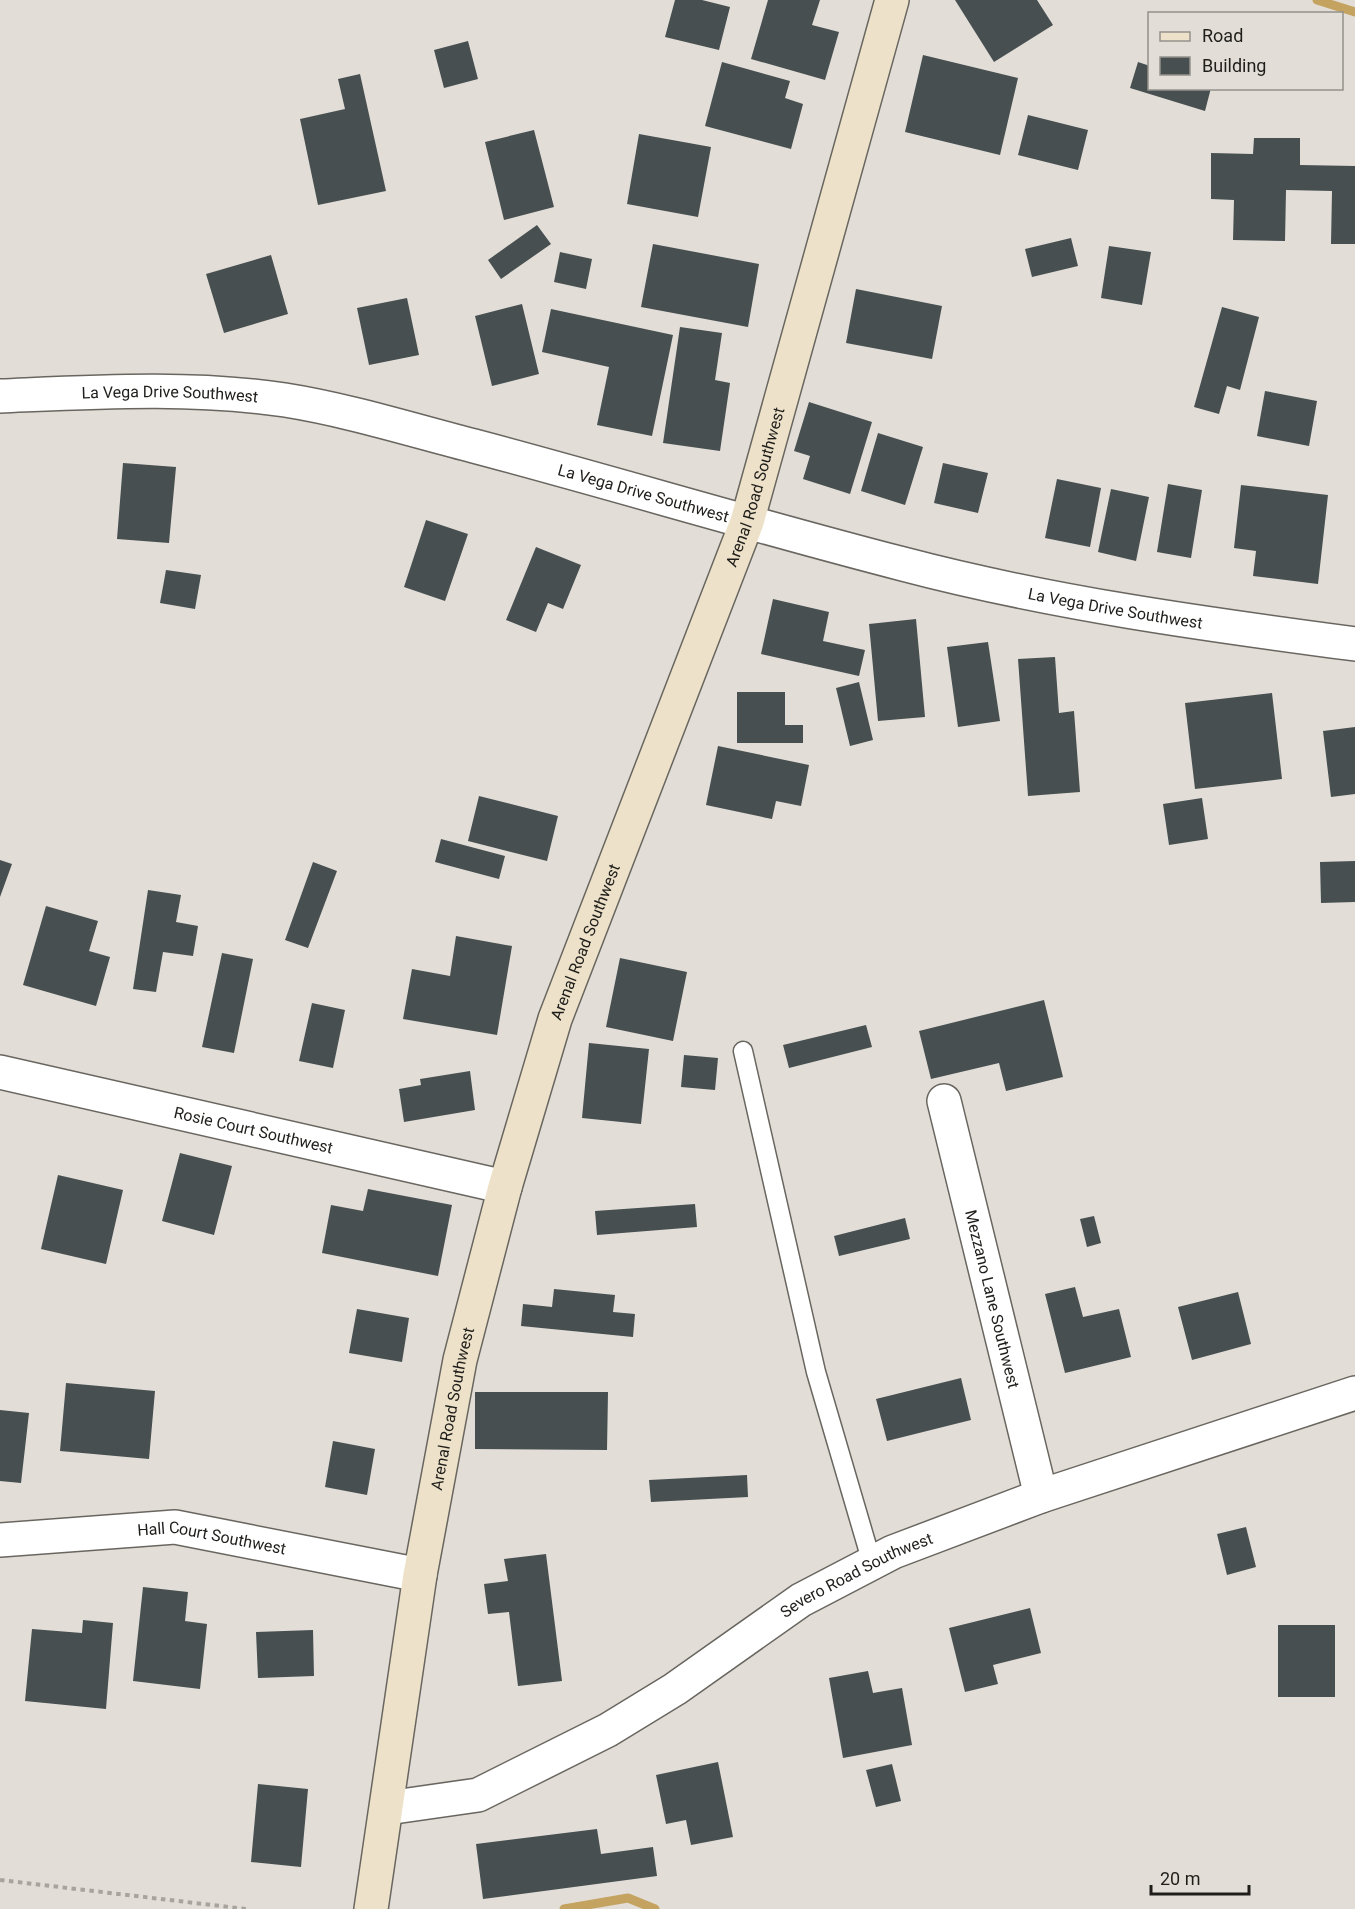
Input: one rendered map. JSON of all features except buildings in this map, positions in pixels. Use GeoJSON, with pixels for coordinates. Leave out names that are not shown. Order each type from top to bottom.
{"type":"FeatureCollection","features":[{"type":"Feature","properties":{"kind":"street","name":"Arenal Road Southwest"},"geometry":{"type":"LineString","coordinates":[[371,1909],[420,1575],[460,1360],[505,1187],[555,1019],[747,522],[892,0]]}},
{"type":"Feature","properties":{"kind":"street","name":"La Vega Drive Southwest"},"geometry":{"type":"LineString","coordinates":[[0,396],[188,390],[286,400],[399,426],[907,566],[1047,596],[1202,624],[1355,644]]}},
{"type":"Feature","properties":{"kind":"street","name":"Rosie Court Southwest"},"geometry":{"type":"LineString","coordinates":[[0,1072],[505,1187]]}},
{"type":"Feature","properties":{"kind":"street","name":"Mezzano Lane Southwest"},"geometry":{"type":"LineString","coordinates":[[944,1101],[1041,1496]]}},
{"type":"Feature","properties":{"kind":"street","name":"Severo Road Southwest"},"geometry":{"type":"LineString","coordinates":[[387,1808],[478,1795],[608,1730],[675,1689],[801,1600],[872,1563],[1041,1496],[1355,1393]]}},
{"type":"Feature","properties":{"kind":"street","name":"Hall Court Southwest"},"geometry":{"type":"LineString","coordinates":[[0,1540],[175,1527],[420,1575]]}},
{"type":"Feature","properties":{"kind":"lane"},"geometry":{"type":"LineString","coordinates":[[743,1051],[816,1372],[872,1563]]}},
{"type":"Feature","properties":{"kind":"path"},"geometry":{"type":"LineString","coordinates":[[0,1880],[246,1909]]}},
{"type":"Feature","properties":{"kind":"waterway"},"geometry":{"type":"LineString","coordinates":[[1317,0],[1355,12]]}},
{"type":"Feature","properties":{"kind":"waterway"},"geometry":{"type":"LineString","coordinates":[[564,1909],[628,1898],[655,1909]]}}]}
